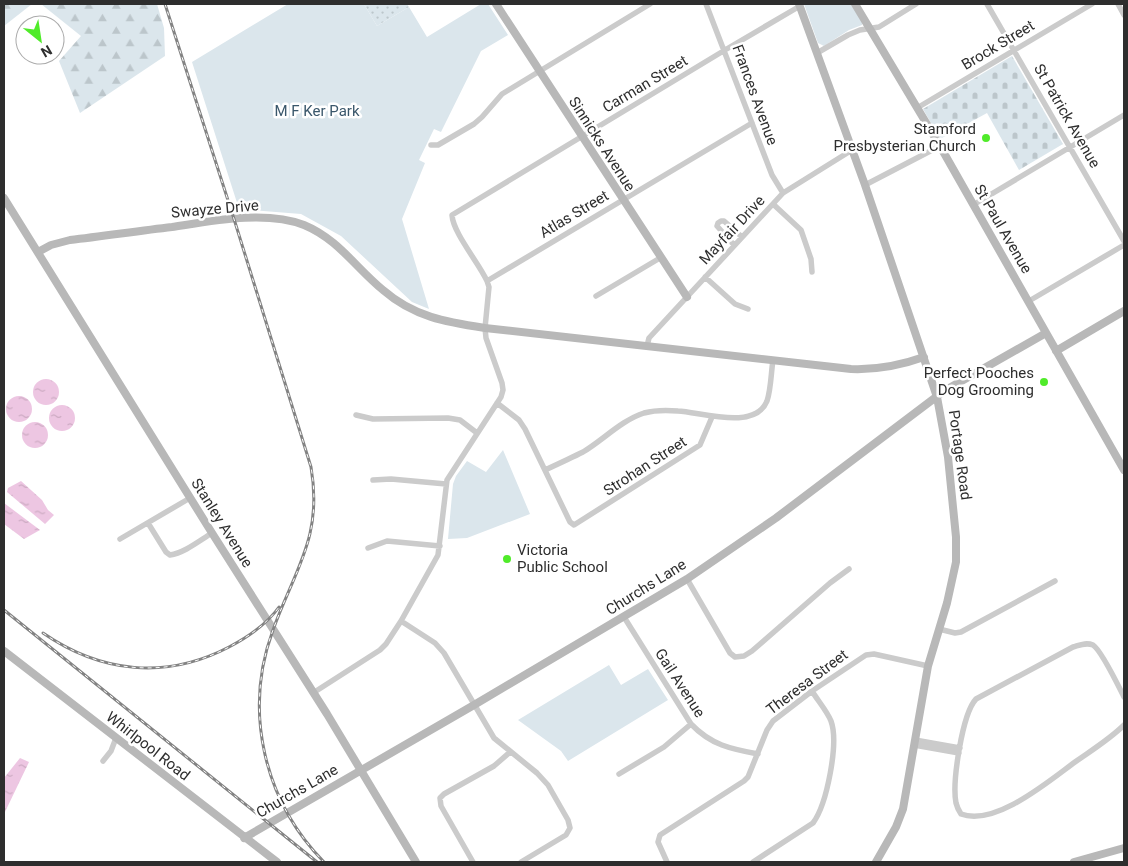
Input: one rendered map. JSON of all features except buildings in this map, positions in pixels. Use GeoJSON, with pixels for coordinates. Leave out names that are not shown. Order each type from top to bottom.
{"type":"FeatureCollection","features":[{"type":"Feature","properties":{"kind":"street","name":"Sinnicks Avenue"},"geometry":{"type":"LineString","coordinates":[[496,4],[687,298]]}},
{"type":"Feature","properties":{"kind":"street"},"geometry":{"type":"LineString","coordinates":[[431,145],[438,145],[474,124],[502,94],[650,4]]}},
{"type":"Feature","properties":{"kind":"street","name":"Frances Avenue"},"geometry":{"type":"LineString","coordinates":[[706,4],[772,175],[783,193]]}},
{"type":"Feature","properties":{"kind":"street","name":"St Paul Avenue"},"geometry":{"type":"LineString","coordinates":[[854,4],[940,146],[1124,470]]}},
{"type":"Feature","properties":{"kind":"street"},"geometry":{"type":"LineString","coordinates":[[817,53],[848,35],[860,30],[879,27],[916,4]]}},
{"type":"Feature","properties":{"kind":"street","name":"St Patrick Avenue"},"geometry":{"type":"LineString","coordinates":[[987,4],[1124,241]]}},
{"type":"Feature","properties":{"kind":"street","name":"Brock Street"},"geometry":{"type":"LineString","coordinates":[[917,108],[1092,4]]}},
{"type":"Feature","properties":{"kind":"street"},"geometry":{"type":"LineString","coordinates":[[1118,4],[1124,15]]}},
{"type":"Feature","properties":{"kind":"street","name":"Carman Street"},"geometry":{"type":"LineString","coordinates":[[487,281],[452,221],[452,216],[800,5]]}},
{"type":"Feature","properties":{"kind":"street","name":"Portage Road"},"geometry":{"type":"LineString","coordinates":[[800,5],[865,185],[937,397],[948,457],[956,537],[956,562],[952,586],[928,666],[903,809],[896,827],[876,862]]}},
{"type":"Feature","properties":{"kind":"street"},"geometry":{"type":"LineString","coordinates":[[973,205],[1124,115]]}},
{"type":"Feature","properties":{"kind":"street","name":"Atlas Street"},"geometry":{"type":"LineString","coordinates":[[487,281],[752,123]]}},
{"type":"Feature","properties":{"kind":"street"},"geometry":{"type":"LineString","coordinates":[[865,185],[940,146]]}},
{"type":"Feature","properties":{"kind":"street","name":"Mayfair Drive"},"geometry":{"type":"LineString","coordinates":[[647,346],[649,338],[783,193],[852,150]]}},
{"type":"Feature","properties":{"kind":"street","name":"Stanley Avenue"},"geometry":{"type":"LineString","coordinates":[[4,198],[361,770],[416,862]]}},
{"type":"Feature","properties":{"kind":"street"},"geometry":{"type":"LineString","coordinates":[[773,204],[801,230],[811,258],[812,272]]}},
{"type":"Feature","properties":{"kind":"street","name":"Swayze Drive"},"geometry":{"type":"LineString","coordinates":[[38,252],[51,245],[70,240],[182,225],[255,218],[288,221],[316,231],[336,244],[386,294],[426,317],[484,328],[851,369],[886,368],[924,357]]}},
{"type":"Feature","properties":{"kind":"street"},"geometry":{"type":"LineString","coordinates":[[734,245],[719,229],[718,223],[724,221],[742,237]]}},
{"type":"Feature","properties":{"kind":"street"},"geometry":{"type":"LineString","coordinates":[[1029,301],[1124,245]]}},
{"type":"Feature","properties":{"kind":"street"},"geometry":{"type":"LineString","coordinates":[[596,296],[660,258]]}},
{"type":"Feature","properties":{"kind":"street"},"geometry":{"type":"LineString","coordinates":[[705,277],[735,304],[748,309]]}},
{"type":"Feature","properties":{"kind":"street"},"geometry":{"type":"LineString","coordinates":[[313,693],[380,650],[386,644],[438,555],[446,484],[451,472],[497,403],[503,390],[484,328],[489,287],[487,281]]}},
{"type":"Feature","properties":{"kind":"street"},"geometry":{"type":"LineString","coordinates":[[1056,350],[1124,311]]}},
{"type":"Feature","properties":{"kind":"street","name":"Churchs Lane"},"geometry":{"type":"LineString","coordinates":[[244,838],[474,705],[686,579],[776,518],[944,391],[1046,333]]}},
{"type":"Feature","properties":{"kind":"street"},"geometry":{"type":"LineString","coordinates":[[497,403],[522,424],[546,470],[584,451],[628,421],[643,414],[660,410],[680,411],[712,417],[744,418],[754,414],[762,408],[766,401],[774,360]]}},
{"type":"Feature","properties":{"kind":"street"},"geometry":{"type":"LineString","coordinates":[[356,416],[373,419],[448,418],[460,420],[477,434]]}},
{"type":"Feature","properties":{"kind":"street","name":"Strohan Street"},"geometry":{"type":"LineString","coordinates":[[546,470],[570,522],[574,526],[700,445],[712,417]]}},
{"type":"Feature","properties":{"kind":"street"},"geometry":{"type":"LineString","coordinates":[[373,480],[391,479],[446,484]]}},
{"type":"Feature","properties":{"kind":"street"},"geometry":{"type":"LineString","coordinates":[[120,539],[190,498]]}},
{"type":"Feature","properties":{"kind":"street"},"geometry":{"type":"LineString","coordinates":[[148,524],[170,556],[179,554],[212,533]]}},
{"type":"Feature","properties":{"kind":"street"},"geometry":{"type":"LineString","coordinates":[[368,548],[387,541],[440,546]]}},
{"type":"Feature","properties":{"kind":"street"},"geometry":{"type":"LineString","coordinates":[[686,579],[730,653],[736,657],[744,656],[752,651],[830,583],[849,570]]}},
{"type":"Feature","properties":{"kind":"street"},"geometry":{"type":"LineString","coordinates":[[939,629],[955,633],[961,632],[1054,581]]}},
{"type":"Feature","properties":{"kind":"street","name":"Gail Avenue"},"geometry":{"type":"LineString","coordinates":[[624,617],[691,724],[706,739],[730,749],[758,754]]}},
{"type":"Feature","properties":{"kind":"street"},"geometry":{"type":"LineString","coordinates":[[401,621],[435,643],[444,653],[494,738],[537,773],[548,785],[568,820],[570,828],[566,835],[522,862]]}},
{"type":"Feature","properties":{"kind":"street"},"geometry":{"type":"LineString","coordinates":[[1124,697],[1100,654],[1094,646],[1086,643],[1073,647],[976,699],[968,713],[959,750],[955,784],[956,805],[961,814],[968,817],[977,817],[1001,810],[1018,801],[1073,764],[1124,725]]}},
{"type":"Feature","properties":{"kind":"street","name":"Whirlpool Road"},"geometry":{"type":"LineString","coordinates":[[4,651],[277,862]]}},
{"type":"Feature","properties":{"kind":"street","name":"Theresa Street"},"geometry":{"type":"LineString","coordinates":[[667,862],[658,842],[660,835],[744,781],[748,777],[758,754],[766,730],[773,721],[812,691],[866,655],[874,654],[928,666]]}},
{"type":"Feature","properties":{"kind":"street"},"geometry":{"type":"LineString","coordinates":[[753,862],[813,823],[818,817],[833,756],[834,734],[831,720],[812,691]]}},
{"type":"Feature","properties":{"kind":"street"},"geometry":{"type":"LineString","coordinates":[[619,774],[664,747],[691,724]]}},
{"type":"Feature","properties":{"kind":"street"},"geometry":{"type":"LineString","coordinates":[[103,761],[111,751],[116,738]]}},
{"type":"Feature","properties":{"kind":"street"},"geometry":{"type":"LineString","coordinates":[[914,742],[959,750]]}},
{"type":"Feature","properties":{"kind":"street"},"geometry":{"type":"LineString","coordinates":[[473,862],[441,806],[440,798],[494,766],[510,752]]}},
{"type":"Feature","properties":{"kind":"street"},"geometry":{"type":"LineString","coordinates":[[1074,862],[1124,848]]}},
{"type":"Feature","properties":{"kind":"green space"},"geometry":{"type":"Polygon","coordinates":[[[4,4],[32,4],[18,15],[15,15],[15,17],[4,26],[4,4]]]}},
{"type":"Feature","properties":{"kind":"green space"},"geometry":{"type":"Polygon","coordinates":[[[41,4],[157,4],[164,28],[165,56],[80,113],[61,65],[65,65],[65,54],[81,36],[65,23],[65,15],[55,15],[41,4]]]}},
{"type":"Feature","properties":{"kind":"green space","name":"M F Ker Park"},"geometry":{"type":"Polygon","coordinates":[[[288,4],[364,4],[377,26],[409,7],[427,37],[481,4],[488,4],[508,35],[481,51],[441,132],[434,129],[419,160],[425,163],[402,219],[429,309],[412,302],[341,236],[301,214],[239,209],[192,62],[288,4]]]}},
{"type":"Feature","properties":{"kind":"green space"},"geometry":{"type":"Polygon","coordinates":[[[364,4],[407,4],[409,7],[377,26],[364,4]]]}},
{"type":"Feature","properties":{"kind":"green space"},"geometry":{"type":"Polygon","coordinates":[[[804,4],[851,4],[862,25],[849,30],[824,46],[818,43],[804,4]]]}},
{"type":"Feature","properties":{"kind":"green space"},"geometry":{"type":"Polygon","coordinates":[[[1012,56],[1063,144],[1019,170],[987,113],[940,139],[923,109],[1012,56]]]}},
{"type":"Feature","properties":{"kind":"green space"},"geometry":{"type":"Polygon","coordinates":[[[503,450],[530,514],[467,538],[448,539],[453,484],[456,476],[467,461],[486,472],[503,450]]]}},
{"type":"Feature","properties":{"kind":"green space"},"geometry":{"type":"Polygon","coordinates":[[[609,665],[621,685],[648,669],[668,700],[568,761],[561,751],[518,720],[609,665]]]}},
{"type":"Feature","properties":{"kind":"water"},"geometry":{"type":"Polygon","coordinates":[[[46,379],[55,383],[59,392],[55,401],[46,405],[37,401],[33,392],[37,383],[46,379]]]}},
{"type":"Feature","properties":{"kind":"water"},"geometry":{"type":"Polygon","coordinates":[[[19,396],[28,400],[32,409],[28,418],[19,422],[10,418],[6,409],[10,400],[19,396]]]}},
{"type":"Feature","properties":{"kind":"water"},"geometry":{"type":"Polygon","coordinates":[[[62,405],[71,409],[75,418],[71,427],[62,431],[53,427],[49,418],[53,409],[62,405]]]}},
{"type":"Feature","properties":{"kind":"water"},"geometry":{"type":"Polygon","coordinates":[[[35,422],[44,426],[48,435],[44,444],[35,448],[26,444],[22,435],[26,426],[35,422]]]}},
{"type":"Feature","properties":{"kind":"water"},"geometry":{"type":"Polygon","coordinates":[[[21,481],[42,500],[48,510],[54,515],[45,524],[7,492],[8,488],[21,481]]]}},
{"type":"Feature","properties":{"kind":"water"},"geometry":{"type":"Polygon","coordinates":[[[4,503],[40,530],[24,539],[4,524],[4,503]]]}},
{"type":"Feature","properties":{"kind":"water"},"geometry":{"type":"Polygon","coordinates":[[[20,758],[29,762],[4,814],[4,778],[20,758]]]}},
{"type":"Feature","properties":{"kind":"railway"},"geometry":{"type":"LineString","coordinates":[[165,4],[311,467],[314,492],[310,533],[305,552],[273,630],[264,661],[260,692],[260,723],[265,754],[274,783],[286,811],[303,838],[324,862]]}},
{"type":"Feature","properties":{"kind":"railway"},"geometry":{"type":"LineString","coordinates":[[43,633],[88,657],[111,664],[158,668],[205,658],[229,647],[257,630],[279,607]]}},
{"type":"Feature","properties":{"kind":"railway"},"geometry":{"type":"LineString","coordinates":[[4,610],[317,862]]}},
{"type":"Feature","properties":{"kind":"place","name":"Stamford Presbysterian Church"},"geometry":{"type":"Point","coordinates":[986,138]}},
{"type":"Feature","properties":{"kind":"place","name":"Perfect Pooches Dog Grooming"},"geometry":{"type":"Point","coordinates":[1044,382]}},
{"type":"Feature","properties":{"kind":"place","name":"Victoria Public School"},"geometry":{"type":"Point","coordinates":[507,559]}}]}
